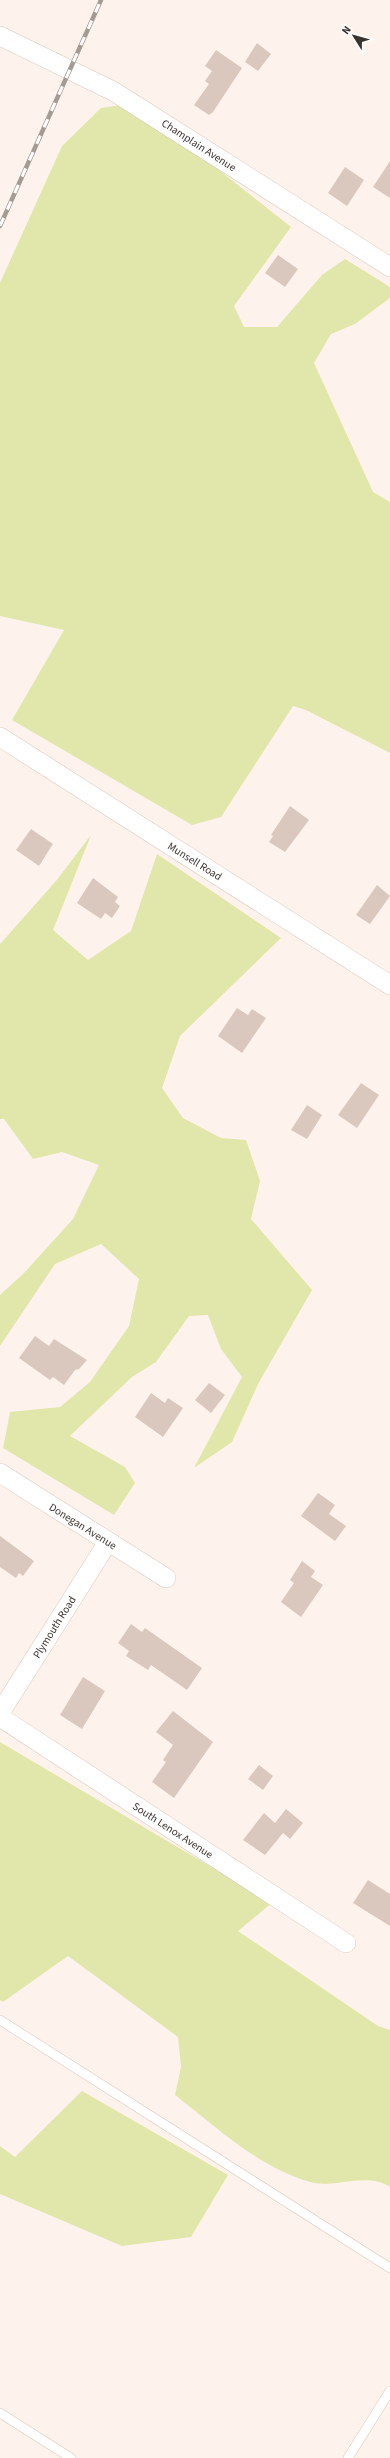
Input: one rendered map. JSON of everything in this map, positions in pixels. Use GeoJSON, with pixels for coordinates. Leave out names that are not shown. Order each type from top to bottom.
{"type":"FeatureCollection","features":[{"type":"Feature","properties":{"kind":"street","name":"Champlain Avenue"},"geometry":{"type":"LineString","coordinates":[[0,36],[113,91],[390,267]]}},
{"type":"Feature","properties":{"kind":"street","name":"Munsell Road"},"geometry":{"type":"LineString","coordinates":[[0,737],[390,985]]}},
{"type":"Feature","properties":{"kind":"street","name":"Donegan Avenue"},"geometry":{"type":"LineString","coordinates":[[0,1473],[166,1578]]}},
{"type":"Feature","properties":{"kind":"street","name":"Plymouth Road"},"geometry":{"type":"LineString","coordinates":[[0,1713],[108,1542]]}},
{"type":"Feature","properties":{"kind":"street","name":"South Lenox Avenue"},"geometry":{"type":"LineString","coordinates":[[0,1717],[346,1943]]}},
{"type":"Feature","properties":{"kind":"lane"},"geometry":{"type":"LineString","coordinates":[[0,2020],[390,2268]]}},
{"type":"Feature","properties":{"kind":"lane"},"geometry":{"type":"LineString","coordinates":[[348,2458],[390,2391]]}},
{"type":"Feature","properties":{"kind":"lane"},"geometry":{"type":"LineString","coordinates":[[0,2413],[71,2458]]}},
{"type":"Feature","properties":{"kind":"green space"},"geometry":{"type":"Polygon","coordinates":[[[134,103],[291,227],[234,306],[244,327],[277,327],[322,275],[345,259],[390,287],[390,298],[355,324],[331,334],[314,363],[373,492],[390,502],[390,753],[306,710],[293,706],[221,817],[192,825],[12,720],[64,630],[0,616],[0,283],[62,146],[101,108],[134,103]]]}},
{"type":"Feature","properties":{"kind":"green space"},"geometry":{"type":"Polygon","coordinates":[[[91,835],[53,930],[88,960],[131,931],[157,854],[281,938],[180,1036],[162,1088],[183,1118],[221,1138],[246,1140],[260,1181],[251,1219],[312,1290],[258,1384],[232,1442],[194,1468],[242,1377],[221,1349],[208,1315],[189,1316],[156,1362],[132,1377],[70,1436],[125,1467],[135,1483],[114,1515],[3,1448],[10,1412],[60,1407],[90,1382],[129,1326],[139,1279],[101,1244],[55,1264],[0,1346],[0,1295],[24,1273],[73,1219],[99,1165],[62,1152],[33,1159],[4,1119],[0,1119],[0,944],[56,881],[91,835]]]}},
{"type":"Feature","properties":{"kind":"green space"},"geometry":{"type":"Polygon","coordinates":[[[0,1742],[272,1903],[238,1931],[378,2026],[390,2030],[390,2187],[381,2182],[371,2180],[319,2184],[310,2182],[273,2167],[238,2145],[175,2095],[181,2067],[178,2037],[68,1956],[3,2002],[0,2000],[0,1742]]]}},
{"type":"Feature","properties":{"kind":"green space"},"geometry":{"type":"Polygon","coordinates":[[[82,2091],[228,2175],[191,2237],[122,2246],[0,2194],[0,2146],[15,2157],[82,2091]]]}},
{"type":"Feature","properties":{"kind":"building"},"geometry":{"type":"Polygon","coordinates":[[[257,43],[271,54],[258,71],[245,62],[257,43]]]}},
{"type":"Feature","properties":{"kind":"building"},"geometry":{"type":"Polygon","coordinates":[[[216,50],[242,68],[213,112],[209,115],[194,105],[209,84],[205,81],[212,71],[205,66],[216,50]]]}},
{"type":"Feature","properties":{"kind":"building"},"geometry":{"type":"Polygon","coordinates":[[[390,161],[390,198],[373,187],[390,161]]]}},
{"type":"Feature","properties":{"kind":"building"},"geometry":{"type":"Polygon","coordinates":[[[345,167],[364,180],[347,206],[328,193],[345,167]]]}},
{"type":"Feature","properties":{"kind":"building"},"geometry":{"type":"Polygon","coordinates":[[[278,255],[298,269],[285,287],[265,273],[278,255]]]}},
{"type":"Feature","properties":{"kind":"building"},"geometry":{"type":"Polygon","coordinates":[[[290,806],[309,820],[285,852],[269,842],[273,836],[271,835],[290,806]]]}},
{"type":"Feature","properties":{"kind":"building"},"geometry":{"type":"Polygon","coordinates":[[[31,829],[53,844],[39,866],[16,850],[31,829]]]}},
{"type":"Feature","properties":{"kind":"building"},"geometry":{"type":"Polygon","coordinates":[[[93,878],[118,897],[115,902],[120,906],[112,918],[105,913],[101,919],[77,903],[93,878]]]}},
{"type":"Feature","properties":{"kind":"building"},"geometry":{"type":"Polygon","coordinates":[[[377,885],[390,896],[370,924],[356,915],[377,885]]]}},
{"type":"Feature","properties":{"kind":"building"},"geometry":{"type":"Polygon","coordinates":[[[237,1008],[248,1015],[252,1009],[266,1018],[242,1053],[218,1036],[237,1008]]]}},
{"type":"Feature","properties":{"kind":"building"},"geometry":{"type":"Polygon","coordinates":[[[361,1083],[379,1095],[357,1128],[338,1115],[361,1083]]]}},
{"type":"Feature","properties":{"kind":"building"},"geometry":{"type":"Polygon","coordinates":[[[307,1105],[322,1115],[307,1139],[291,1130],[307,1105]]]}},
{"type":"Feature","properties":{"kind":"building"},"geometry":{"type":"Polygon","coordinates":[[[35,1336],[49,1346],[54,1339],[87,1360],[79,1369],[75,1370],[64,1385],[53,1377],[50,1380],[19,1358],[35,1336]]]}},
{"type":"Feature","properties":{"kind":"building"},"geometry":{"type":"Polygon","coordinates":[[[209,1383],[225,1395],[211,1413],[195,1400],[209,1383]]]}},
{"type":"Feature","properties":{"kind":"building"},"geometry":{"type":"Polygon","coordinates":[[[151,1393],[165,1403],[168,1398],[183,1408],[163,1437],[135,1417],[151,1393]]]}},
{"type":"Feature","properties":{"kind":"building"},"geometry":{"type":"Polygon","coordinates":[[[318,1493],[335,1505],[329,1514],[346,1526],[335,1541],[301,1516],[318,1493]]]}},
{"type":"Feature","properties":{"kind":"building"},"geometry":{"type":"Polygon","coordinates":[[[0,1536],[34,1561],[23,1576],[19,1573],[16,1578],[0,1567],[0,1536]]]}},
{"type":"Feature","properties":{"kind":"building"},"geometry":{"type":"Polygon","coordinates":[[[302,1561],[315,1571],[311,1577],[323,1585],[301,1617],[281,1602],[294,1583],[290,1580],[302,1561]]]}},
{"type":"Feature","properties":{"kind":"building"},"geometry":{"type":"Polygon","coordinates":[[[131,1624],[142,1632],[145,1628],[202,1668],[187,1690],[151,1665],[148,1670],[126,1656],[129,1651],[118,1643],[131,1624]]]}},
{"type":"Feature","properties":{"kind":"building"},"geometry":{"type":"Polygon","coordinates":[[[83,1677],[105,1691],[82,1729],[60,1715],[83,1677]]]}},
{"type":"Feature","properties":{"kind":"building"},"geometry":{"type":"Polygon","coordinates":[[[173,1711],[213,1742],[174,1798],[152,1782],[166,1762],[163,1760],[173,1745],[156,1732],[173,1711]]]}},
{"type":"Feature","properties":{"kind":"building"},"geometry":{"type":"Polygon","coordinates":[[[259,1765],[273,1776],[263,1790],[248,1779],[259,1765]]]}},
{"type":"Feature","properties":{"kind":"building"},"geometry":{"type":"Polygon","coordinates":[[[286,1809],[303,1823],[290,1839],[283,1833],[265,1855],[243,1840],[264,1813],[275,1823],[286,1809]]]}},
{"type":"Feature","properties":{"kind":"building"},"geometry":{"type":"Polygon","coordinates":[[[368,1880],[390,1894],[390,1926],[353,1903],[368,1880]]]}},
{"type":"Feature","properties":{"kind":"railway"},"geometry":{"type":"LineString","coordinates":[[0,226],[101,0]]}}]}
